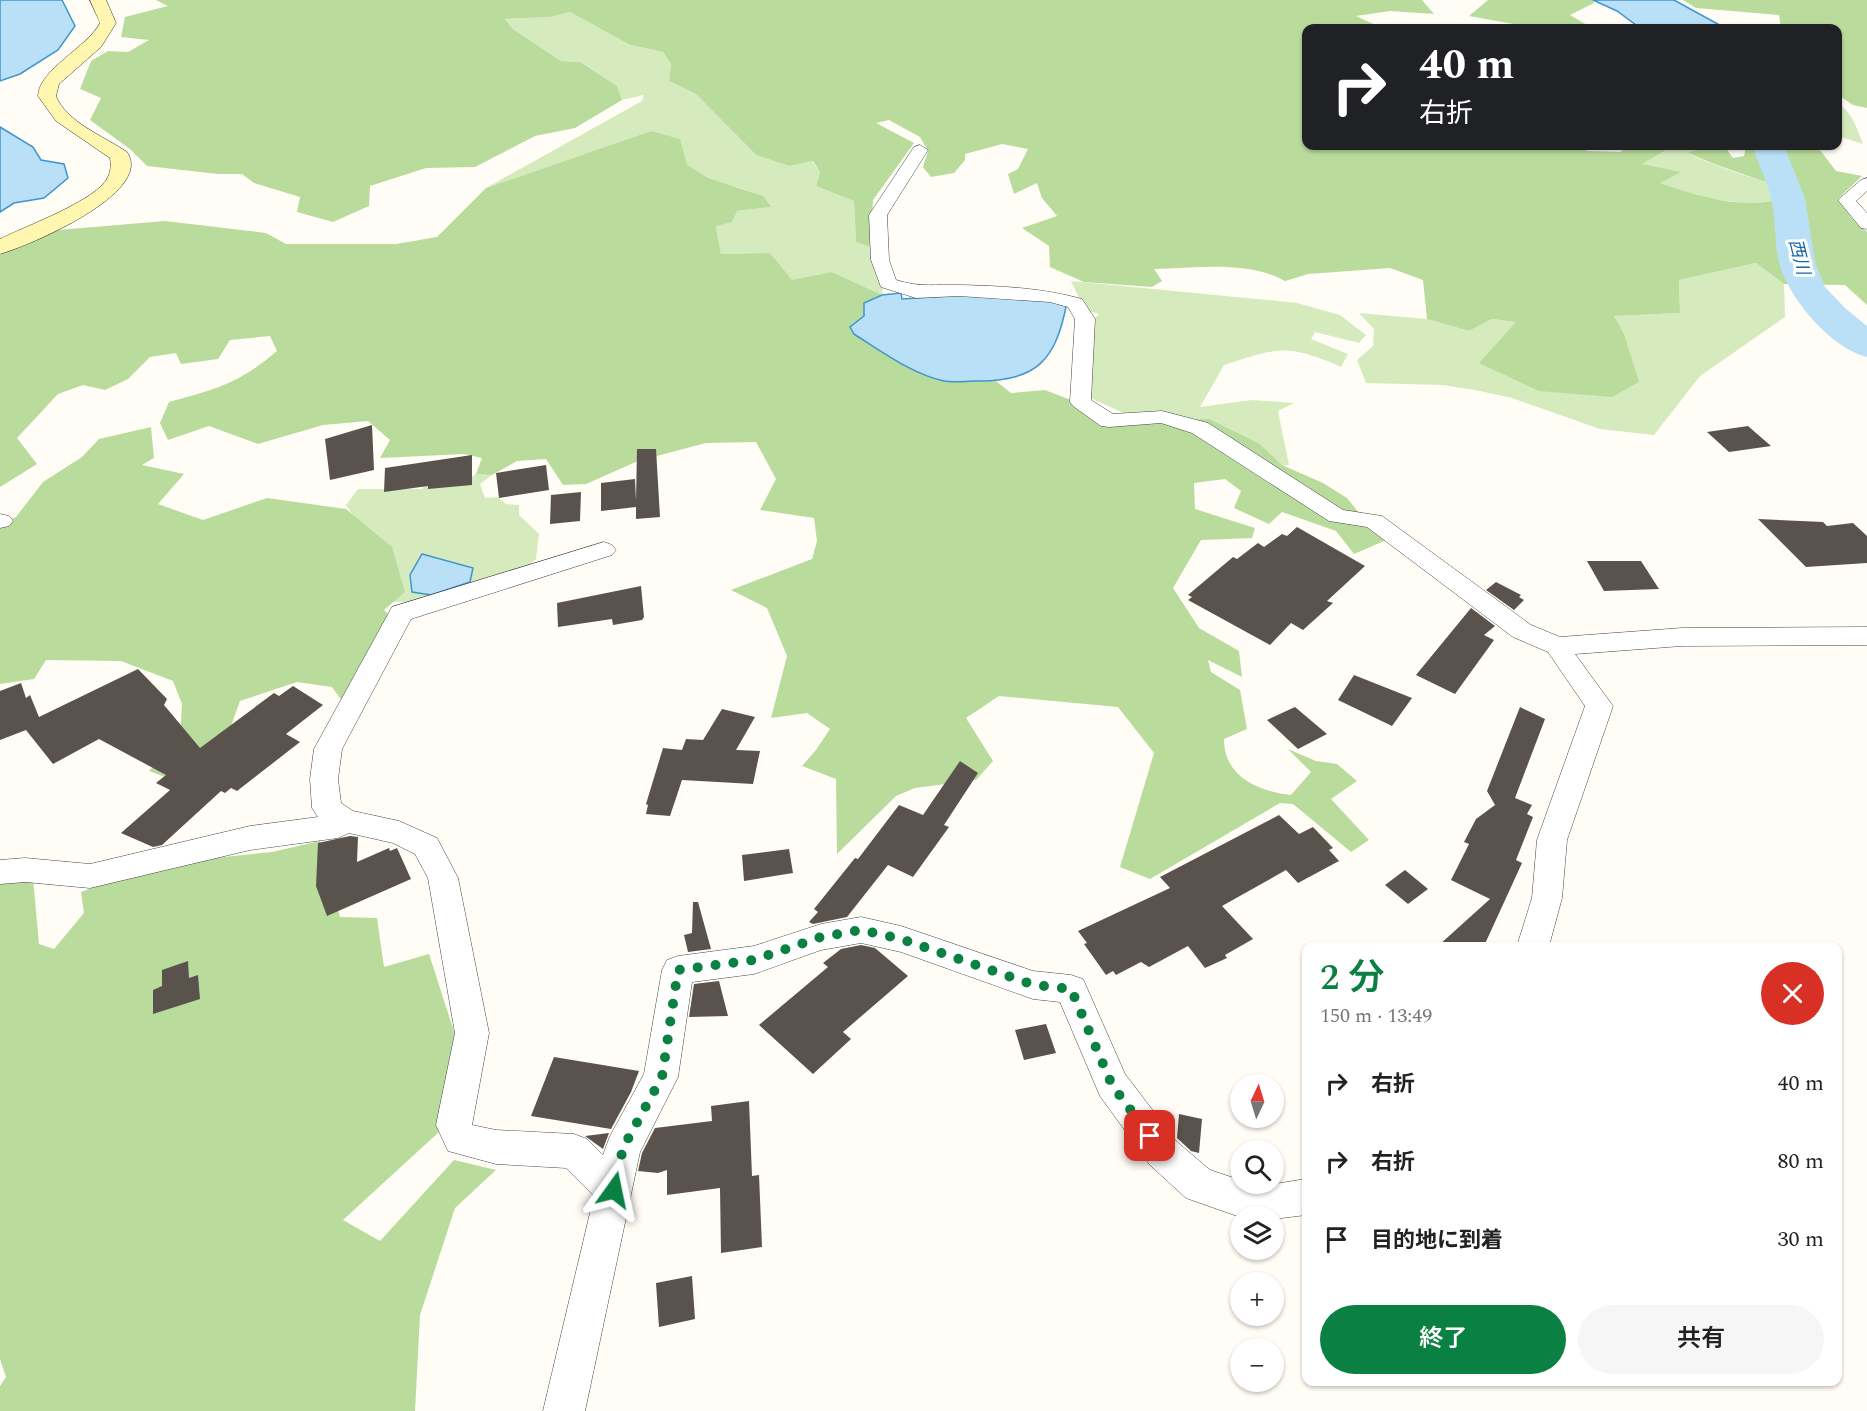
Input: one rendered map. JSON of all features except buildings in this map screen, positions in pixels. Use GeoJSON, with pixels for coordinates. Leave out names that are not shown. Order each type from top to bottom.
{"type":"FeatureCollection","features":[{"type":"Feature","properties":{"kind":"main road"},"geometry":{"type":"LineString","coordinates":[[0,247],[86,205],[104,194],[119,178],[120,156],[56,112],[47,99],[47,92],[52,81],[102,38],[108,23],[98,0]]}},
{"type":"Feature","properties":{"kind":"street"},"geometry":{"type":"LineString","coordinates":[[920,150],[878,215],[880,260],[888,284],[916,292],[971,291],[1051,296],[1075,303],[1085,319],[1080,402],[1108,421],[1162,417],[1200,428],[1337,516],[1374,521],[1522,631],[1557,646],[1682,637],[1867,636]]}},
{"type":"Feature","properties":{"kind":"street"},"geometry":{"type":"LineString","coordinates":[[1867,183],[1845,200],[1867,224]]}},
{"type":"Feature","properties":{"kind":"street"},"geometry":{"type":"LineString","coordinates":[[604,550],[401,614],[328,749],[324,779],[327,808],[345,821],[399,833],[426,846],[443,878],[472,1033],[454,1125],[461,1139],[496,1147],[574,1152],[614,1190]]}},
{"type":"Feature","properties":{"kind":"street"},"geometry":{"type":"LineString","coordinates":[[1534,942],[1547,898],[1552,840],[1599,706],[1588,686],[1567,664],[1557,646]]}},
{"type":"Feature","properties":{"kind":"street"},"geometry":{"type":"LineString","coordinates":[[0,872],[25,870],[90,876],[250,838],[338,826],[345,821]]}},
{"type":"Feature","properties":{"kind":"street"},"geometry":{"type":"LineString","coordinates":[[564,1411],[623,1148],[662,1077],[678,970],[754,960],[821,937],[861,930],[901,939],[1034,985],[1071,989],[1112,1085],[1163,1153],[1200,1185],[1256,1203],[1302,1197]]}},
{"type":"Feature","properties":{"kind":"green space"},"geometry":{"type":"Polygon","coordinates":[[[156,0],[1422,0],[1434,14],[1390,11],[1356,16],[1373,24],[1302,24],[1302,150],[1621,152],[1622,150],[1666,150],[1642,164],[1681,172],[1660,183],[1713,199],[1747,203],[1782,199],[1801,194],[1688,153],[1697,150],[1727,150],[1733,158],[1744,156],[1745,150],[1820,150],[1836,171],[1862,176],[1838,199],[1851,217],[1867,232],[1867,305],[1845,285],[1784,284],[1756,263],[1679,280],[1680,313],[1614,316],[1624,334],[1639,382],[1612,397],[1539,391],[1479,363],[1516,322],[1492,319],[1469,331],[1427,319],[1423,280],[1390,268],[1308,274],[1285,281],[1270,274],[1238,268],[1154,269],[1162,281],[1152,287],[1084,282],[1050,267],[1049,246],[1022,228],[1057,216],[1042,198],[1037,183],[1014,194],[1008,174],[1018,169],[1028,149],[1002,144],[965,154],[965,160],[954,173],[931,177],[923,167],[928,151],[920,137],[889,120],[876,123],[914,143],[873,200],[870,247],[856,242],[854,201],[816,186],[820,172],[813,161],[789,166],[756,155],[696,94],[669,81],[671,64],[663,52],[630,45],[570,12],[550,17],[505,19],[513,29],[561,61],[581,62],[617,86],[622,100],[575,128],[535,136],[475,167],[426,168],[370,186],[369,206],[333,222],[297,212],[300,197],[254,183],[242,174],[218,174],[147,166],[130,149],[90,120],[101,98],[80,89],[91,61],[108,51],[128,52],[149,40],[121,37],[125,17],[168,6],[156,0]]]}},
{"type":"Feature","properties":{"kind":"green space"},"geometry":{"type":"Polygon","coordinates":[[[1488,0],[1593,0],[1594,3],[1570,15],[1585,24],[1514,24],[1469,16],[1488,0]]]}},
{"type":"Feature","properties":{"kind":"green space"},"geometry":{"type":"Polygon","coordinates":[[[1683,0],[1867,0],[1867,108],[1853,105],[1842,98],[1842,24],[1780,24],[1779,15],[1696,8],[1683,0]]]}},
{"type":"Feature","properties":{"kind":"green space"},"geometry":{"type":"Polygon","coordinates":[[[570,12],[630,45],[663,52],[671,64],[669,81],[696,94],[756,155],[789,166],[812,161],[820,172],[816,186],[854,201],[856,242],[870,247],[883,288],[882,295],[832,272],[792,281],[770,253],[721,254],[716,226],[737,211],[770,207],[758,195],[709,179],[693,170],[651,131],[486,188],[642,101],[644,95],[622,100],[617,86],[582,62],[561,61],[513,29],[505,19],[550,17],[570,12]]]}},
{"type":"Feature","properties":{"kind":"green space"},"geometry":{"type":"Polygon","coordinates":[[[1842,106],[1850,116],[1863,144],[1842,137],[1842,106]]]}},
{"type":"Feature","properties":{"kind":"green space"},"geometry":{"type":"Polygon","coordinates":[[[651,131],[680,139],[687,165],[708,178],[763,196],[771,207],[737,211],[732,222],[716,226],[721,254],[770,253],[792,280],[832,272],[882,295],[864,303],[864,316],[854,334],[904,365],[944,381],[996,381],[1011,393],[1045,390],[1071,400],[1115,426],[1140,421],[1209,419],[1260,444],[1282,465],[1323,483],[1347,498],[1369,525],[1391,538],[1354,554],[1336,531],[1282,512],[1269,524],[1234,508],[1241,491],[1225,479],[1194,483],[1195,509],[1255,528],[1252,538],[1201,540],[1173,588],[1199,628],[1239,651],[1242,677],[1208,660],[1211,672],[1240,690],[1247,729],[1224,739],[1230,763],[1236,772],[1255,786],[1291,795],[1311,772],[1288,749],[1316,761],[1337,764],[1357,781],[1331,799],[1369,840],[1351,852],[1293,804],[1280,803],[1150,879],[1120,867],[1154,753],[1118,707],[999,696],[966,718],[993,761],[976,780],[915,788],[896,796],[837,854],[836,779],[802,766],[830,729],[807,713],[771,718],[787,656],[767,608],[731,590],[812,559],[817,541],[814,518],[760,510],[776,479],[756,442],[706,443],[638,461],[586,484],[563,485],[546,459],[517,461],[492,475],[476,474],[482,458],[464,454],[380,458],[390,440],[368,421],[323,425],[258,444],[209,426],[168,440],[160,423],[169,402],[214,389],[250,371],[277,351],[270,336],[230,340],[218,359],[181,364],[176,353],[150,357],[128,379],[105,390],[83,385],[58,394],[17,438],[37,464],[0,487],[0,255],[46,231],[165,221],[266,233],[286,244],[396,244],[437,237],[486,188],[651,131]]]}},
{"type":"Feature","properties":{"kind":"green space"},"geometry":{"type":"Polygon","coordinates":[[[1666,150],[1698,150],[1689,154],[1802,195],[1757,205],[1704,198],[1659,183],[1680,172],[1641,164],[1666,150]]]}},
{"type":"Feature","properties":{"kind":"green space"},"geometry":{"type":"Polygon","coordinates":[[[1756,263],[1784,284],[1785,317],[1700,376],[1654,435],[1600,429],[1512,398],[1475,390],[1443,385],[1366,383],[1357,360],[1373,346],[1374,329],[1359,313],[1427,319],[1469,331],[1492,319],[1517,322],[1479,363],[1624,334],[1613,316],[1680,313],[1679,280],[1756,263]]]}},
{"type":"Feature","properties":{"kind":"green space"},"geometry":{"type":"Polygon","coordinates":[[[1071,281],[1297,303],[1340,315],[1366,335],[1359,343],[1315,332],[1311,339],[1348,354],[1341,367],[1294,351],[1271,352],[1224,365],[1200,407],[1252,400],[1294,403],[1278,411],[1289,465],[1282,465],[1260,444],[1140,421],[1089,397],[1085,328],[1099,314],[1085,310],[1071,281]]]}},
{"type":"Feature","properties":{"kind":"green space"},"geometry":{"type":"Polygon","coordinates":[[[151,427],[154,458],[142,465],[184,474],[158,504],[203,520],[267,498],[346,509],[392,547],[405,592],[384,610],[393,619],[345,705],[332,687],[297,682],[240,701],[231,726],[165,777],[149,771],[180,739],[182,704],[173,681],[121,661],[46,660],[34,679],[0,684],[0,524],[16,517],[43,482],[82,457],[99,439],[151,427]]]}},
{"type":"Feature","properties":{"kind":"green space"},"geometry":{"type":"Polygon","coordinates":[[[476,474],[492,475],[480,484],[485,498],[498,497],[506,504],[519,505],[519,515],[539,534],[536,559],[528,566],[419,602],[393,602],[405,591],[346,505],[358,489],[422,489],[425,483],[469,479],[476,474]]]}},
{"type":"Feature","properties":{"kind":"green space"},"geometry":{"type":"Polygon","coordinates":[[[320,841],[340,917],[377,918],[384,967],[429,954],[458,1044],[440,1131],[343,1220],[380,1241],[454,1160],[496,1170],[455,1208],[420,1315],[415,1411],[0,1411],[0,1386],[6,1377],[0,1359],[0,876],[33,878],[39,944],[54,949],[84,913],[81,892],[125,875],[194,860],[272,852],[320,841]]]}},
{"type":"Feature","properties":{"kind":"water"},"geometry":{"type":"Polygon","coordinates":[[[0,0],[62,0],[75,26],[58,50],[20,74],[0,81],[0,0]]]}},
{"type":"Feature","properties":{"kind":"water"},"geometry":{"type":"Polygon","coordinates":[[[1593,0],[1674,0],[1718,24],[1635,24],[1617,11],[1593,0]]]}},
{"type":"Feature","properties":{"kind":"water"},"geometry":{"type":"Polygon","coordinates":[[[0,127],[33,147],[41,160],[64,164],[68,178],[44,198],[14,203],[0,212],[0,127]]]}},
{"type":"Feature","properties":{"kind":"water"},"geometry":{"type":"Polygon","coordinates":[[[901,293],[902,299],[976,294],[1067,302],[1057,339],[1040,364],[1029,372],[997,380],[951,382],[932,378],[909,368],[854,334],[850,327],[864,316],[864,303],[882,295],[901,293]]]}},
{"type":"Feature","properties":{"kind":"water"},"geometry":{"type":"Polygon","coordinates":[[[422,554],[473,568],[470,582],[431,595],[412,592],[410,575],[422,554]]]}},
{"type":"Feature","properties":{"kind":"waterway","name":"西川"},"geometry":{"type":"LineString","coordinates":[[1770,150],[1788,198],[1797,262],[1808,290],[1831,316],[1867,345]]}},
{"type":"Feature","properties":{"kind":"route"},"geometry":{"type":"LineString","coordinates":[[614,1190],[623,1148],[662,1077],[678,970],[754,960],[821,937],[861,930],[901,939],[1034,985],[1071,989],[1112,1085],[1150,1136]]}}]}
